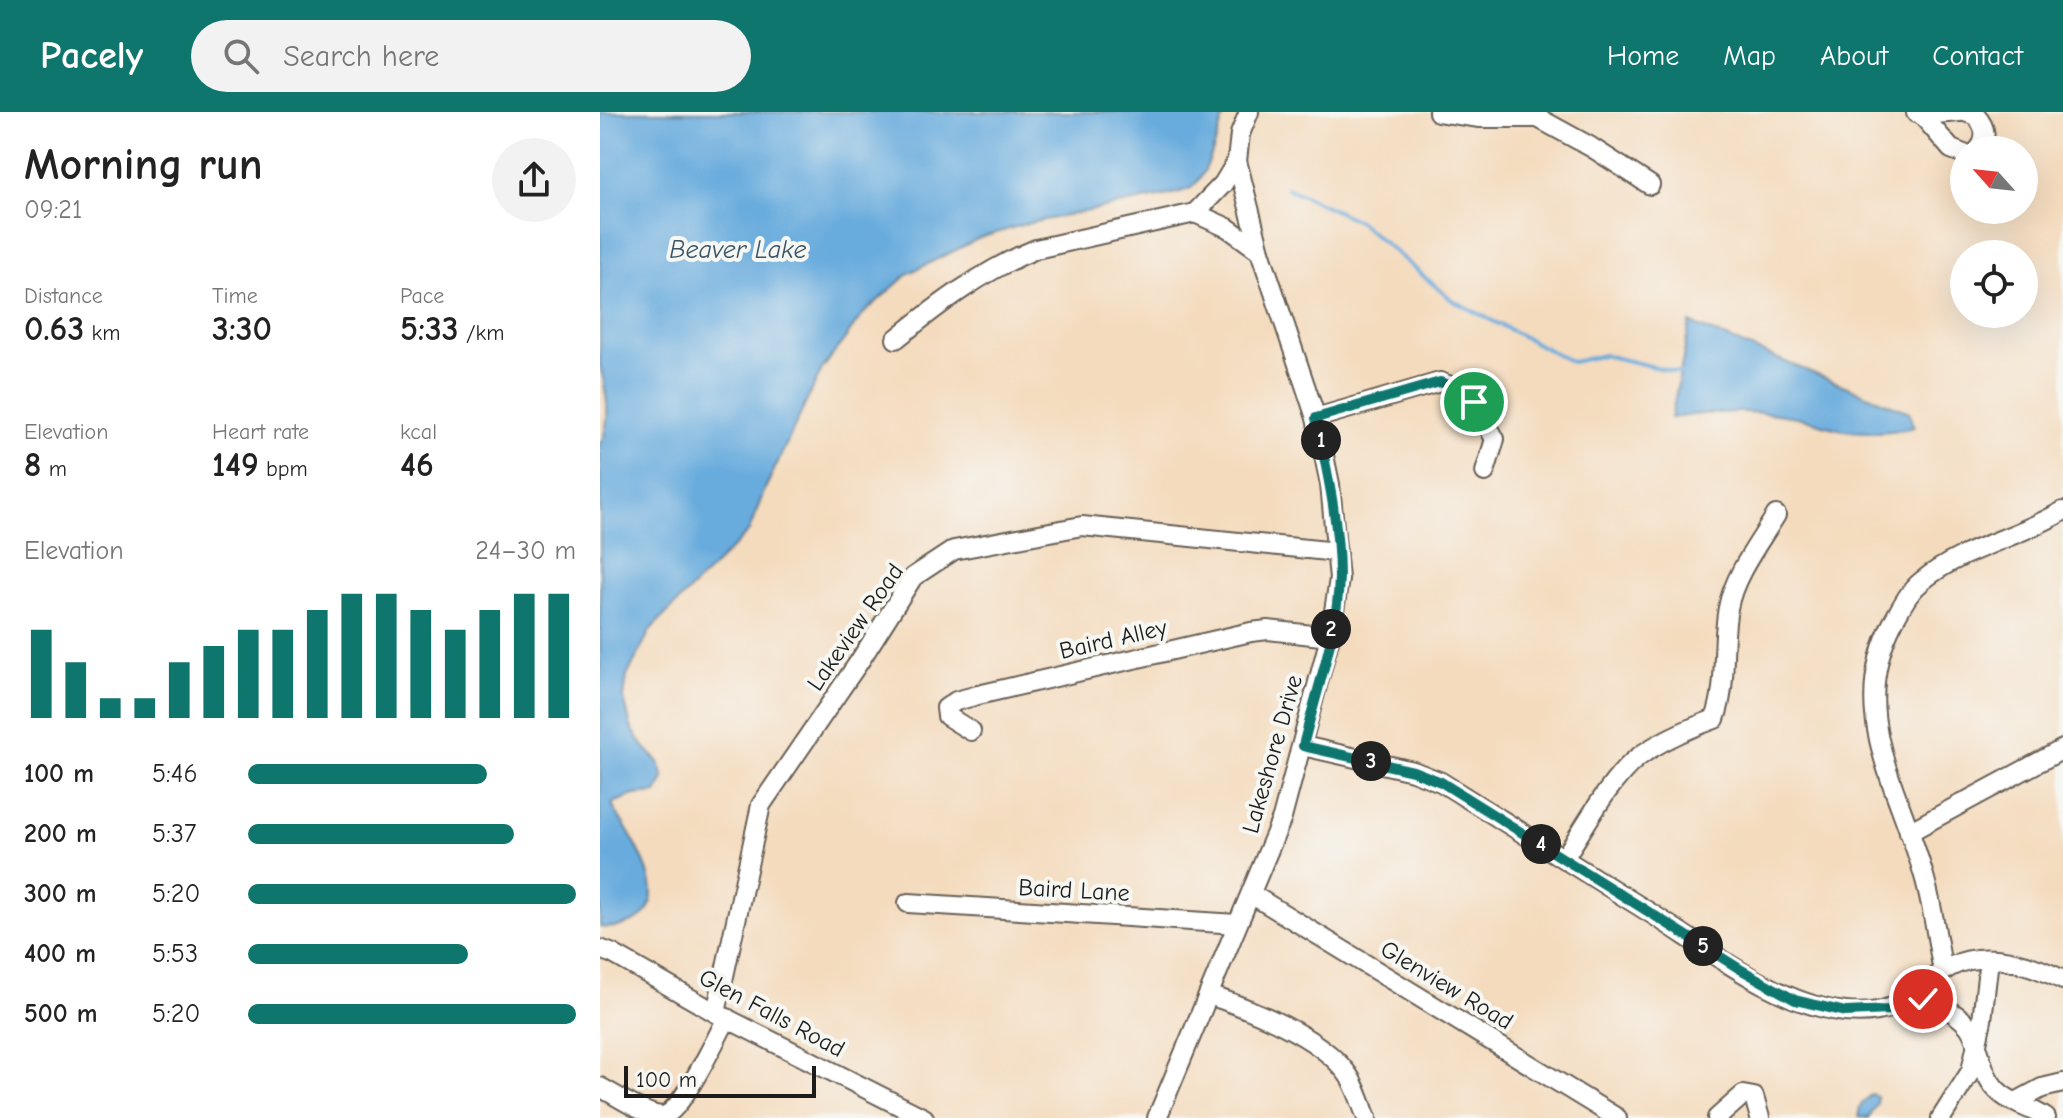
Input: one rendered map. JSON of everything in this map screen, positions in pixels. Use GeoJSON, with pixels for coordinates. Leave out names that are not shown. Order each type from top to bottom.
{"type":"FeatureCollection","features":[{"type":"Feature","properties":{"kind":"street","name":"Lakeshore Drive"},"geometry":{"type":"LineString","coordinates":[[1157,1118],[1282,818],[1330,637],[1339,579],[1330,484],[1316,418],[1260,251],[1237,161],[1240,134],[1249,112]]}},
{"type":"Feature","properties":{"kind":"street"},"geometry":{"type":"LineString","coordinates":[[1438,112],[1480,118],[1538,118],[1650,185]]}},
{"type":"Feature","properties":{"kind":"street"},"geometry":{"type":"LineString","coordinates":[[1918,114],[1962,112],[1976,116],[1984,130],[1983,136]]}},
{"type":"Feature","properties":{"kind":"street"},"geometry":{"type":"LineString","coordinates":[[1918,114],[1950,148]]}},
{"type":"Feature","properties":{"kind":"street"},"geometry":{"type":"LineString","coordinates":[[896,339],[927,313],[1014,258],[1036,249],[1195,213],[1223,184],[1237,161]]}},
{"type":"Feature","properties":{"kind":"street"},"geometry":{"type":"LineString","coordinates":[[1195,213],[1228,228],[1260,251]]}},
{"type":"Feature","properties":{"kind":"street"},"geometry":{"type":"LineString","coordinates":[[1316,418],[1440,382],[1464,391],[1474,402],[1495,439],[1485,472]]}},
{"type":"Feature","properties":{"kind":"street"},"geometry":{"type":"LineString","coordinates":[[1943,972],[1925,877],[1884,759],[1872,711],[1874,675],[1882,643],[1908,596],[1920,582],[1943,566],[2030,529],[2063,511]]}},
{"type":"Feature","properties":{"kind":"street"},"geometry":{"type":"LineString","coordinates":[[1564,858],[1622,773],[1637,759],[1680,731],[1715,719],[1722,700],[1728,606],[1743,570],[1776,515]]}},
{"type":"Feature","properties":{"kind":"street","name":"Lakeview Road"},"geometry":{"type":"LineString","coordinates":[[600,1087],[663,1116],[681,1101],[722,1016],[761,805],[913,577],[954,550],[1082,526],[1337,552]]}},
{"type":"Feature","properties":{"kind":"street","name":"Baird Alley"},"geometry":{"type":"LineString","coordinates":[[971,731],[947,716],[946,708],[956,701],[978,695],[1251,632],[1268,630],[1330,637]]}},
{"type":"Feature","properties":{"kind":"street"},"geometry":{"type":"LineString","coordinates":[[1303,746],[1413,771],[1441,782],[1740,969],[1795,1000],[1846,1012],[1890,1010],[1955,964],[1989,959],[2039,967],[2063,980]]}},
{"type":"Feature","properties":{"kind":"street"},"geometry":{"type":"LineString","coordinates":[[1909,832],[2063,749]]}},
{"type":"Feature","properties":{"kind":"street","name":"Glenview Road"},"geometry":{"type":"LineString","coordinates":[[1251,894],[1617,1118]]}},
{"type":"Feature","properties":{"kind":"street","name":"Baird Lane"},"geometry":{"type":"LineString","coordinates":[[908,903],[1237,924]]}},
{"type":"Feature","properties":{"kind":"street","name":"Glen Falls Road"},"geometry":{"type":"LineString","coordinates":[[600,949],[722,1016],[924,1118]]}},
{"type":"Feature","properties":{"kind":"street"},"geometry":{"type":"LineString","coordinates":[[1941,1118],[1971,1071],[1977,1050],[1989,959]]}},
{"type":"Feature","properties":{"kind":"street"},"geometry":{"type":"LineString","coordinates":[[1916,994],[1945,1007],[1970,1028],[1984,1071],[1997,1090],[2046,1118]]}},
{"type":"Feature","properties":{"kind":"street"},"geometry":{"type":"LineString","coordinates":[[1209,995],[1240,1006],[1306,1039],[1331,1057],[1347,1073],[1367,1118]]}},
{"type":"Feature","properties":{"kind":"street"},"geometry":{"type":"LineString","coordinates":[[2016,1102],[2042,1088],[2063,1083]]}},
{"type":"Feature","properties":{"kind":"street"},"geometry":{"type":"LineString","coordinates":[[1717,1118],[1743,1095],[1754,1097],[1760,1118]]}},
{"type":"Feature","properties":{"kind":"water","name":"Beaver Lake"},"geometry":{"type":"Polygon","coordinates":[[[600,112],[1225,112],[1208,164],[1191,188],[1025,224],[980,238],[909,273],[863,314],[821,371],[765,489],[749,531],[651,629],[627,676],[624,698],[631,727],[659,762],[664,779],[656,793],[634,795],[613,803],[645,864],[652,896],[648,910],[637,920],[610,928],[600,927],[600,444],[607,415],[600,365],[600,112]]]}},
{"type":"Feature","properties":{"kind":"water"},"geometry":{"type":"Polygon","coordinates":[[[1690,323],[1909,412],[1914,427],[1880,432],[1856,431],[1807,419],[1755,412],[1671,418],[1690,323]]]}},
{"type":"Feature","properties":{"kind":"water"},"geometry":{"type":"Polygon","coordinates":[[[1871,1094],[1877,1096],[1877,1104],[1869,1118],[1859,1117],[1861,1106],[1871,1094]]]}},
{"type":"Feature","properties":{"kind":"waterway"},"geometry":{"type":"LineString","coordinates":[[1287,188],[1358,221],[1452,300],[1572,362],[1604,355],[1680,373]]}},
{"type":"Feature","properties":{"kind":"route"},"geometry":{"type":"LineString","coordinates":[[1474,402],[1464,391],[1440,382],[1316,418],[1330,484],[1339,579],[1330,637],[1303,746],[1413,771],[1441,782],[1740,969],[1795,1000],[1846,1012],[1890,1010],[1916,994],[1923,999]]}}]}
